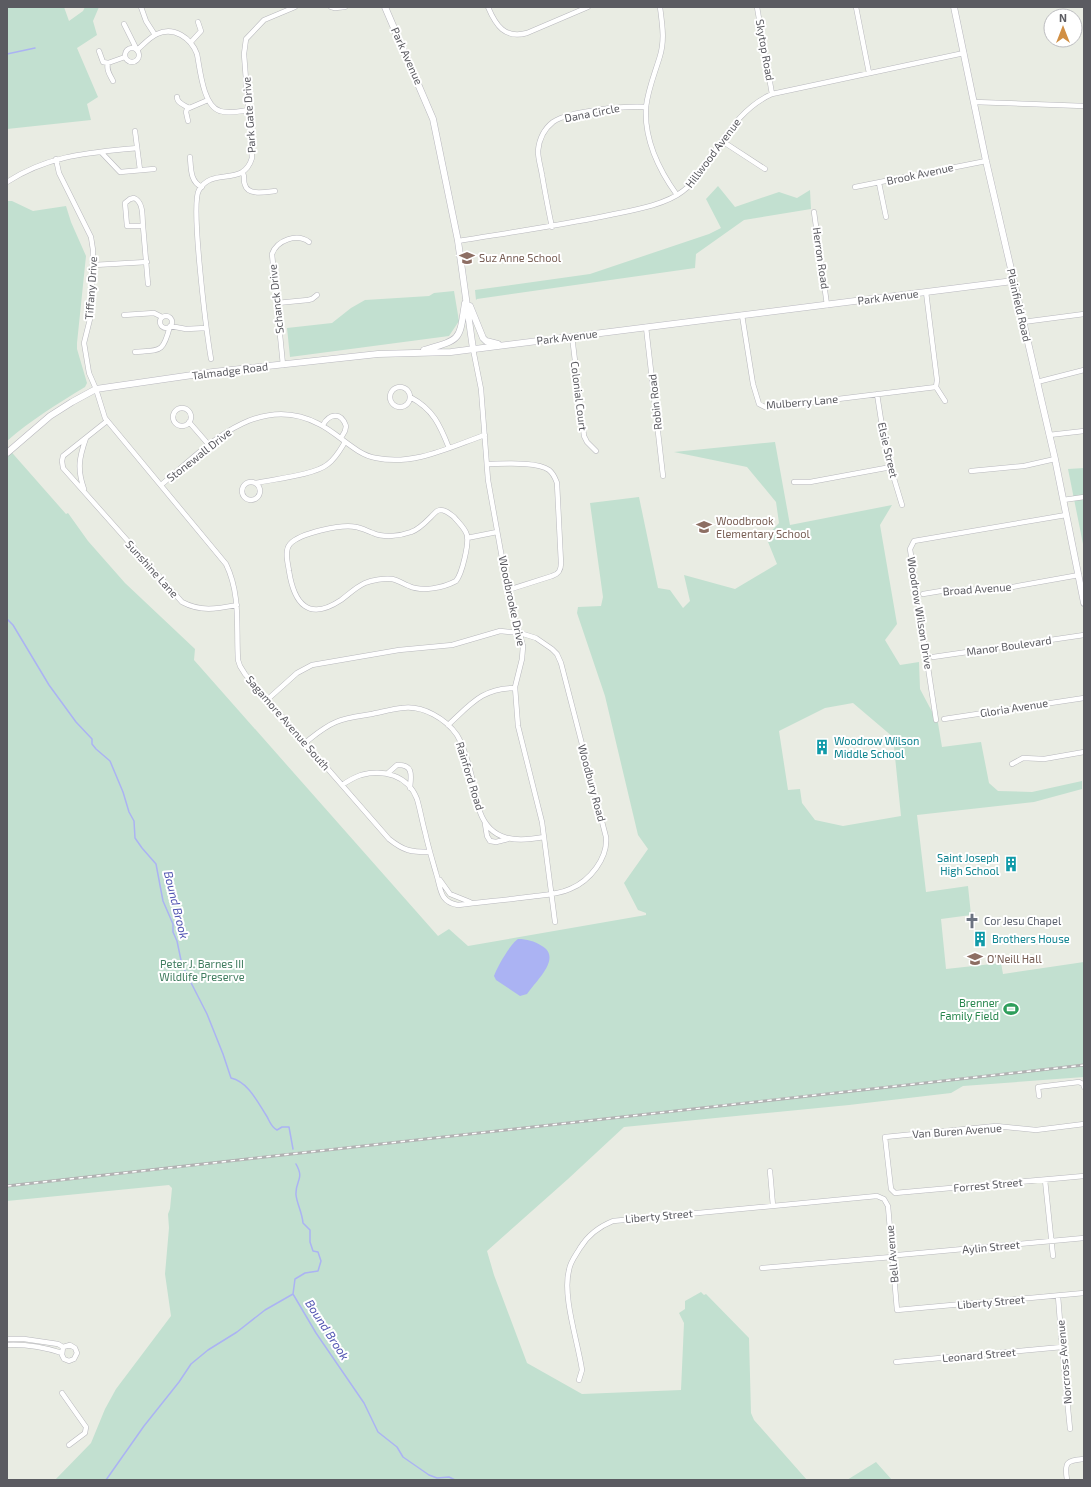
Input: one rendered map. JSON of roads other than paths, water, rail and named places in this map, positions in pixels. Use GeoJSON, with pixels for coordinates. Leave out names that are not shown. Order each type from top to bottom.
{"type":"FeatureCollection","features":[{"type":"Feature","properties":{"kind":"street"},"geometry":{"type":"LineString","coordinates":[[141,7],[146,21],[155,35]]}},
{"type":"Feature","properties":{"kind":"street","name":"Park Gate Drive"},"geometry":{"type":"LineString","coordinates":[[243,172],[249,167],[252,158],[244,54],[246,39],[264,20],[295,7]]}},
{"type":"Feature","properties":{"kind":"street"},"geometry":{"type":"LineString","coordinates":[[331,7],[345,7]]}},
{"type":"Feature","properties":{"kind":"street","name":"Park Avenue"},"geometry":{"type":"LineString","coordinates":[[385,7],[433,119],[458,241],[473,349],[1013,281]]}},
{"type":"Feature","properties":{"kind":"street"},"geometry":{"type":"LineString","coordinates":[[488,7],[499,27],[507,32],[518,35],[527,33],[588,7]]}},
{"type":"Feature","properties":{"kind":"street"},"geometry":{"type":"LineString","coordinates":[[660,7],[662,47],[646,107],[649,132],[654,153],[666,180],[677,195]]}},
{"type":"Feature","properties":{"kind":"street","name":"Skytop Road"},"geometry":{"type":"LineString","coordinates":[[757,7],[772,94]]}},
{"type":"Feature","properties":{"kind":"street"},"geometry":{"type":"LineString","coordinates":[[856,7],[869,73]]}},
{"type":"Feature","properties":{"kind":"street","name":"Plainfield Road"},"geometry":{"type":"LineString","coordinates":[[954,7],[986,161],[1055,459],[1084,604]]}},
{"type":"Feature","properties":{"kind":"street"},"geometry":{"type":"LineString","coordinates":[[190,42],[201,31],[198,22]]}},
{"type":"Feature","properties":{"kind":"street"},"geometry":{"type":"LineString","coordinates":[[124,24],[140,57],[135,62],[128,61],[125,58]]}},
{"type":"Feature","properties":{"kind":"street"},"geometry":{"type":"LineString","coordinates":[[137,50],[155,35],[164,32],[182,35],[190,42],[197,54],[208,100],[214,107],[219,111],[226,112],[249,110]]}},
{"type":"Feature","properties":{"kind":"street"},"geometry":{"type":"LineString","coordinates":[[125,58],[128,49],[133,48],[137,50]]}},
{"type":"Feature","properties":{"kind":"street"},"geometry":{"type":"LineString","coordinates":[[99,51],[103,62],[108,63],[125,58]]}},
{"type":"Feature","properties":{"kind":"street","name":"Hillwood Avenue"},"geometry":{"type":"LineString","coordinates":[[458,241],[552,226],[625,212],[663,202],[683,191],[694,180],[746,110],[772,94],[964,53]]}},
{"type":"Feature","properties":{"kind":"street"},"geometry":{"type":"LineString","coordinates":[[108,63],[107,70],[113,81]]}},
{"type":"Feature","properties":{"kind":"street"},"geometry":{"type":"LineString","coordinates":[[177,97],[180,103],[188,108]]}},
{"type":"Feature","properties":{"kind":"street"},"geometry":{"type":"LineString","coordinates":[[188,108],[208,100]]}},
{"type":"Feature","properties":{"kind":"street"},"geometry":{"type":"LineString","coordinates":[[974,102],[1084,106]]}},
{"type":"Feature","properties":{"kind":"street","name":"Dana Circle"},"geometry":{"type":"LineString","coordinates":[[552,226],[538,152],[541,138],[548,127],[563,118],[595,111],[614,108],[646,107]]}},
{"type":"Feature","properties":{"kind":"street"},"geometry":{"type":"LineString","coordinates":[[188,108],[186,112],[188,120]]}},
{"type":"Feature","properties":{"kind":"street"},"geometry":{"type":"LineString","coordinates":[[135,131],[140,170]]}},
{"type":"Feature","properties":{"kind":"street"},"geometry":{"type":"LineString","coordinates":[[722,141],[765,169]]}},
{"type":"Feature","properties":{"kind":"street"},"geometry":{"type":"LineString","coordinates":[[7,182],[18,175],[56,159],[76,154],[137,148]]}},
{"type":"Feature","properties":{"kind":"street"},"geometry":{"type":"LineString","coordinates":[[101,152],[120,172],[154,169]]}},
{"type":"Feature","properties":{"kind":"street"},"geometry":{"type":"LineString","coordinates":[[190,157],[192,176],[198,185],[202,187]]}},
{"type":"Feature","properties":{"kind":"street","name":"Tiffany Drive"},"geometry":{"type":"LineString","coordinates":[[56,159],[59,173],[91,237],[94,250],[91,315],[84,343],[89,373],[107,421]]}},
{"type":"Feature","properties":{"kind":"street","name":"Brook Avenue"},"geometry":{"type":"LineString","coordinates":[[855,187],[986,161]]}},
{"type":"Feature","properties":{"kind":"street"},"geometry":{"type":"LineString","coordinates":[[211,359],[206,328],[197,221],[197,196],[199,190],[213,178],[238,175],[243,172],[245,178],[244,184],[251,192],[275,191]]}},
{"type":"Feature","properties":{"kind":"street"},"geometry":{"type":"LineString","coordinates":[[879,183],[886,217]]}},
{"type":"Feature","properties":{"kind":"street"},"geometry":{"type":"LineString","coordinates":[[143,226],[126,226],[125,203],[130,199],[137,199],[140,203],[143,226],[147,262],[148,284]]}},
{"type":"Feature","properties":{"kind":"street","name":"Herron Road"},"geometry":{"type":"LineString","coordinates":[[814,212],[827,305]]}},
{"type":"Feature","properties":{"kind":"street","name":"Schanck Drive"},"geometry":{"type":"LineString","coordinates":[[283,365],[272,258],[276,246],[282,241],[306,239],[310,242]]}},
{"type":"Feature","properties":{"kind":"street"},"geometry":{"type":"LineString","coordinates":[[94,265],[147,262]]}},
{"type":"Feature","properties":{"kind":"street"},"geometry":{"type":"LineString","coordinates":[[926,292],[937,380],[936,387],[945,402]]}},
{"type":"Feature","properties":{"kind":"street"},"geometry":{"type":"LineString","coordinates":[[277,303],[308,300],[317,295]]}},
{"type":"Feature","properties":{"kind":"street"},"geometry":{"type":"LineString","coordinates":[[466,296],[483,338],[490,342],[504,345]]}},
{"type":"Feature","properties":{"kind":"street"},"geometry":{"type":"LineString","coordinates":[[416,352],[450,343],[457,337],[461,329],[466,296]]}},
{"type":"Feature","properties":{"kind":"street"},"geometry":{"type":"LineString","coordinates":[[124,315],[154,313],[162,317],[168,316],[171,318],[172,323],[165,344],[161,348],[157,350],[135,352]]}},
{"type":"Feature","properties":{"kind":"street"},"geometry":{"type":"LineString","coordinates":[[1023,322],[1084,314]]}},
{"type":"Feature","properties":{"kind":"street","name":"Mulberry Lane"},"geometry":{"type":"LineString","coordinates":[[742,316],[753,384],[759,404],[765,407],[936,387]]}},
{"type":"Feature","properties":{"kind":"street"},"geometry":{"type":"LineString","coordinates":[[162,317],[160,322],[162,326],[166,328],[170,326],[186,329],[206,328]]}},
{"type":"Feature","properties":{"kind":"street","name":"Robin Road"},"geometry":{"type":"LineString","coordinates":[[646,327],[663,476]]}},
{"type":"Feature","properties":{"kind":"street","name":"Colonial Court"},"geometry":{"type":"LineString","coordinates":[[572,336],[584,436],[587,442],[596,451]]}},
{"type":"Feature","properties":{"kind":"street","name":"Talmadge Road"},"geometry":{"type":"LineString","coordinates":[[7,453],[50,416],[96,389],[213,372],[378,354],[451,352],[473,349]]}},
{"type":"Feature","properties":{"kind":"street","name":"Woodbrooke Drive"},"geometry":{"type":"LineString","coordinates":[[473,349],[481,389],[488,480],[511,608],[523,646],[515,688],[518,726],[542,822],[555,922]]}},
{"type":"Feature","properties":{"kind":"street"},"geometry":{"type":"LineString","coordinates":[[1037,382],[1084,370]]}},
{"type":"Feature","properties":{"kind":"street"},"geometry":{"type":"LineString","coordinates":[[410,397],[407,404],[399,406],[394,404],[391,397],[394,390],[401,387],[408,391],[410,397],[422,403],[432,414],[443,433],[448,448]]}},
{"type":"Feature","properties":{"kind":"street","name":"Elsie Street"},"geometry":{"type":"LineString","coordinates":[[877,394],[882,429],[902,505]]}},
{"type":"Feature","properties":{"kind":"street"},"geometry":{"type":"LineString","coordinates":[[179,408],[187,410],[191,414],[189,422],[182,426],[176,425],[172,417],[174,412],[179,408]]}},
{"type":"Feature","properties":{"kind":"street","name":"Stonewall Drive"},"geometry":{"type":"LineString","coordinates":[[161,485],[209,445],[234,427],[269,415],[294,415],[306,418],[323,425],[363,453],[374,458],[388,460],[422,457],[485,435]]}},
{"type":"Feature","properties":{"kind":"street"},"geometry":{"type":"LineString","coordinates":[[256,483],[316,471],[327,465],[338,455],[346,426],[342,419],[333,416],[328,418],[323,425]]}},
{"type":"Feature","properties":{"kind":"street","name":"Sunshine Lane"},"geometry":{"type":"LineString","coordinates":[[107,421],[63,456],[63,468],[182,602],[191,607],[203,609],[237,605]]}},
{"type":"Feature","properties":{"kind":"street","name":"Sagamore Avenue South"},"geometry":{"type":"LineString","coordinates":[[107,421],[226,564],[232,575],[237,605],[237,646],[240,666],[245,674],[306,742],[389,839],[398,847],[407,851],[430,852]]}},
{"type":"Feature","properties":{"kind":"street"},"geometry":{"type":"LineString","coordinates":[[189,422],[209,445]]}},
{"type":"Feature","properties":{"kind":"street"},"geometry":{"type":"LineString","coordinates":[[1049,435],[1084,431]]}},
{"type":"Feature","properties":{"kind":"street","name":"Sunshine Lane"},"geometry":{"type":"LineString","coordinates":[[85,492],[79,476],[79,465],[87,437]]}},
{"type":"Feature","properties":{"kind":"street"},"geometry":{"type":"LineString","coordinates":[[970,471],[1024,466],[1055,459]]}},
{"type":"Feature","properties":{"kind":"street"},"geometry":{"type":"LineString","coordinates":[[487,464],[540,466],[549,470],[555,476],[557,484],[561,563],[560,572],[508,590]]}},
{"type":"Feature","properties":{"kind":"street"},"geometry":{"type":"LineString","coordinates":[[794,482],[810,482],[891,467]]}},
{"type":"Feature","properties":{"kind":"street"},"geometry":{"type":"LineString","coordinates":[[1063,500],[1084,497]]}},
{"type":"Feature","properties":{"kind":"street"},"geometry":{"type":"LineString","coordinates":[[444,510],[459,523],[466,532],[467,538],[462,570],[458,578],[450,584],[416,588],[392,579],[382,579],[366,582],[331,605],[314,609],[304,607],[300,603],[291,582],[287,554],[289,545],[310,533],[322,530],[355,526],[377,535],[399,535],[413,532],[437,511],[444,510]]}},
{"type":"Feature","properties":{"kind":"street","name":"Woodrow Wilson Drive"},"geometry":{"type":"LineString","coordinates":[[936,720],[910,549],[914,541],[1066,515]]}},
{"type":"Feature","properties":{"kind":"street"},"geometry":{"type":"LineString","coordinates":[[467,538],[497,532]]}},
{"type":"Feature","properties":{"kind":"street","name":"Broad Avenue"},"geometry":{"type":"LineString","coordinates":[[923,594],[947,590],[1001,589],[1078,575]]}},
{"type":"Feature","properties":{"kind":"street","name":"Woodbury Road"},"geometry":{"type":"LineString","coordinates":[[268,699],[298,673],[312,665],[399,650],[452,645],[500,631],[520,633],[536,638],[544,642],[557,654],[561,663],[606,836],[607,843],[603,858],[581,884],[552,894],[458,905],[445,900],[430,852],[417,799],[410,788],[401,779],[388,773]]}},
{"type":"Feature","properties":{"kind":"street","name":"Manor Boulevard"},"geometry":{"type":"LineString","coordinates":[[933,657],[1084,635]]}},
{"type":"Feature","properties":{"kind":"street"},"geometry":{"type":"LineString","coordinates":[[448,725],[478,697],[502,688],[515,688]]}},
{"type":"Feature","properties":{"kind":"street","name":"Gloria Avenue"},"geometry":{"type":"LineString","coordinates":[[944,719],[1084,698]]}},
{"type":"Feature","properties":{"kind":"street","name":"Rainford Road"},"geometry":{"type":"LineString","coordinates":[[306,742],[323,729],[336,722],[403,707],[425,711],[434,715],[448,725],[458,736],[464,748],[480,812],[485,822],[496,833],[509,839]]}},
{"type":"Feature","properties":{"kind":"street"},"geometry":{"type":"LineString","coordinates":[[1012,764],[1023,758],[1044,758],[1084,752]]}},
{"type":"Feature","properties":{"kind":"street"},"geometry":{"type":"LineString","coordinates":[[342,785],[360,775],[388,773],[397,765],[406,766],[409,768],[412,774],[410,788]]}},
{"type":"Feature","properties":{"kind":"street"},"geometry":{"type":"LineString","coordinates":[[485,822],[487,836],[490,840],[496,842],[509,839],[531,839],[544,837]]}},
{"type":"Feature","properties":{"kind":"street"},"geometry":{"type":"LineString","coordinates":[[437,874],[445,889],[450,894],[472,903]]}},
{"type":"Feature","properties":{"kind":"street"},"geometry":{"type":"LineString","coordinates":[[1039,1096],[1038,1087],[1079,1082],[1083,1084],[1084,1087]]}},
{"type":"Feature","properties":{"kind":"street","name":"Van Buren Avenue"},"geometry":{"type":"LineString","coordinates":[[893,1192],[891,1189],[885,1137],[996,1126],[1036,1130],[1084,1124]]}},
{"type":"Feature","properties":{"kind":"street"},"geometry":{"type":"LineString","coordinates":[[770,1171],[773,1206]]}},
{"type":"Feature","properties":{"kind":"street","name":"Forrest Street"},"geometry":{"type":"LineString","coordinates":[[893,1192],[898,1194],[1084,1176]]}},
{"type":"Feature","properties":{"kind":"street"},"geometry":{"type":"LineString","coordinates":[[1045,1180],[1053,1256]]}},
{"type":"Feature","properties":{"kind":"street","name":"Liberty Street"},"geometry":{"type":"LineString","coordinates":[[579,1380],[582,1370],[567,1296],[569,1268],[574,1258],[591,1234],[606,1224],[621,1220],[877,1196],[884,1199]]}},
{"type":"Feature","properties":{"kind":"street","name":"Bell Avenue"},"geometry":{"type":"LineString","coordinates":[[884,1199],[888,1206],[897,1310]]}},
{"type":"Feature","properties":{"kind":"street","name":"Aylin Street"},"geometry":{"type":"LineString","coordinates":[[898,1255],[1084,1238]]}},
{"type":"Feature","properties":{"kind":"street"},"geometry":{"type":"LineString","coordinates":[[762,1268],[892,1257]]}},
{"type":"Feature","properties":{"kind":"street","name":"Liberty Street"},"geometry":{"type":"LineString","coordinates":[[897,1310],[1084,1293]]}},
{"type":"Feature","properties":{"kind":"street","name":"Norcross Avenue"},"geometry":{"type":"LineString","coordinates":[[1058,1296],[1070,1429]]}},
{"type":"Feature","properties":{"kind":"street"},"geometry":{"type":"LineString","coordinates":[[7,1339],[24,1339],[58,1344],[62,1347],[70,1345],[74,1346],[77,1351],[77,1356],[74,1359],[67,1360],[63,1358],[62,1347]]}},
{"type":"Feature","properties":{"kind":"street"},"geometry":{"type":"LineString","coordinates":[[7,1345],[19,1344],[39,1346],[62,1353]]}},
{"type":"Feature","properties":{"kind":"street","name":"Leonard Street"},"geometry":{"type":"LineString","coordinates":[[896,1362],[1062,1347]]}},
{"type":"Feature","properties":{"kind":"street"},"geometry":{"type":"LineString","coordinates":[[62,1393],[86,1428],[85,1433],[69,1445]]}},
{"type":"Feature","properties":{"kind":"street"},"geometry":{"type":"LineString","coordinates":[[1067,1480],[1065,1469],[1066,1464],[1069,1461],[1084,1459]]}},
{"type":"Feature","properties":{"kind":"water"},"geometry":{"type":"Polygon","coordinates":[[[518,939],[524,939],[539,944],[547,951],[549,956],[549,962],[543,974],[527,994],[520,996],[496,980],[494,976],[504,956],[518,939]]]}},
{"type":"Feature","properties":{"kind":"waterway"},"geometry":{"type":"LineString","coordinates":[[7,54],[35,48]]}},
{"type":"Feature","properties":{"kind":"waterway","name":"Bound Brook"},"geometry":{"type":"LineString","coordinates":[[7,619],[13,625],[49,685],[76,722],[92,739],[92,744],[96,749],[110,761],[123,792],[129,812],[134,821],[135,838],[156,864],[163,901],[173,924],[173,932],[177,941],[182,965],[207,1014],[231,1078],[237,1080],[252,1093],[271,1125],[277,1130],[282,1127],[289,1127],[293,1149]]}},
{"type":"Feature","properties":{"kind":"waterway","name":"Bound Brook"},"geometry":{"type":"LineString","coordinates":[[296,1164],[300,1173],[296,1190],[297,1202],[302,1215],[303,1223],[310,1230],[310,1242],[313,1251],[318,1252],[321,1261],[318,1271],[305,1273],[295,1279],[293,1294],[316,1333],[364,1403],[378,1432],[397,1447],[403,1457],[429,1475],[437,1478],[449,1477],[455,1480]]}},
{"type":"Feature","properties":{"kind":"waterway"},"geometry":{"type":"LineString","coordinates":[[106,1480],[144,1426],[179,1382],[191,1364],[208,1350],[237,1332],[265,1310],[293,1294]]}},
{"type":"Feature","properties":{"kind":"railway"},"geometry":{"type":"LineString","coordinates":[[7,1186],[1084,1065]]}},
{"type":"Feature","properties":{"kind":"place","name":"Suz Anne School"},"geometry":{"type":"Point","coordinates":[467,258]}},
{"type":"Feature","properties":{"kind":"place","name":"Woodbrook Elementary School"},"geometry":{"type":"Point","coordinates":[704,527]}},
{"type":"Feature","properties":{"kind":"place","name":"Woodrow Wilson Middle School"},"geometry":{"type":"Point","coordinates":[822,747]}},
{"type":"Feature","properties":{"kind":"place","name":"Saint Joseph High School"},"geometry":{"type":"Point","coordinates":[1011,864]}},
{"type":"Feature","properties":{"kind":"place","name":"Cor Jesu Chapel"},"geometry":{"type":"Point","coordinates":[972,921]}},
{"type":"Feature","properties":{"kind":"place","name":"Brothers House"},"geometry":{"type":"Point","coordinates":[980,939]}},
{"type":"Feature","properties":{"kind":"place","name":"O'Neill Hall"},"geometry":{"type":"Point","coordinates":[975,959]}},
{"type":"Feature","properties":{"kind":"place","name":"Brenner Family Field"},"geometry":{"type":"Point","coordinates":[1011,1009]}},
{"type":"Feature","properties":{"kind":"park label","name":"Peter J. Barnes III Wildlife Preserve"},"geometry":{"type":"Point","coordinates":[202,970]}}]}
